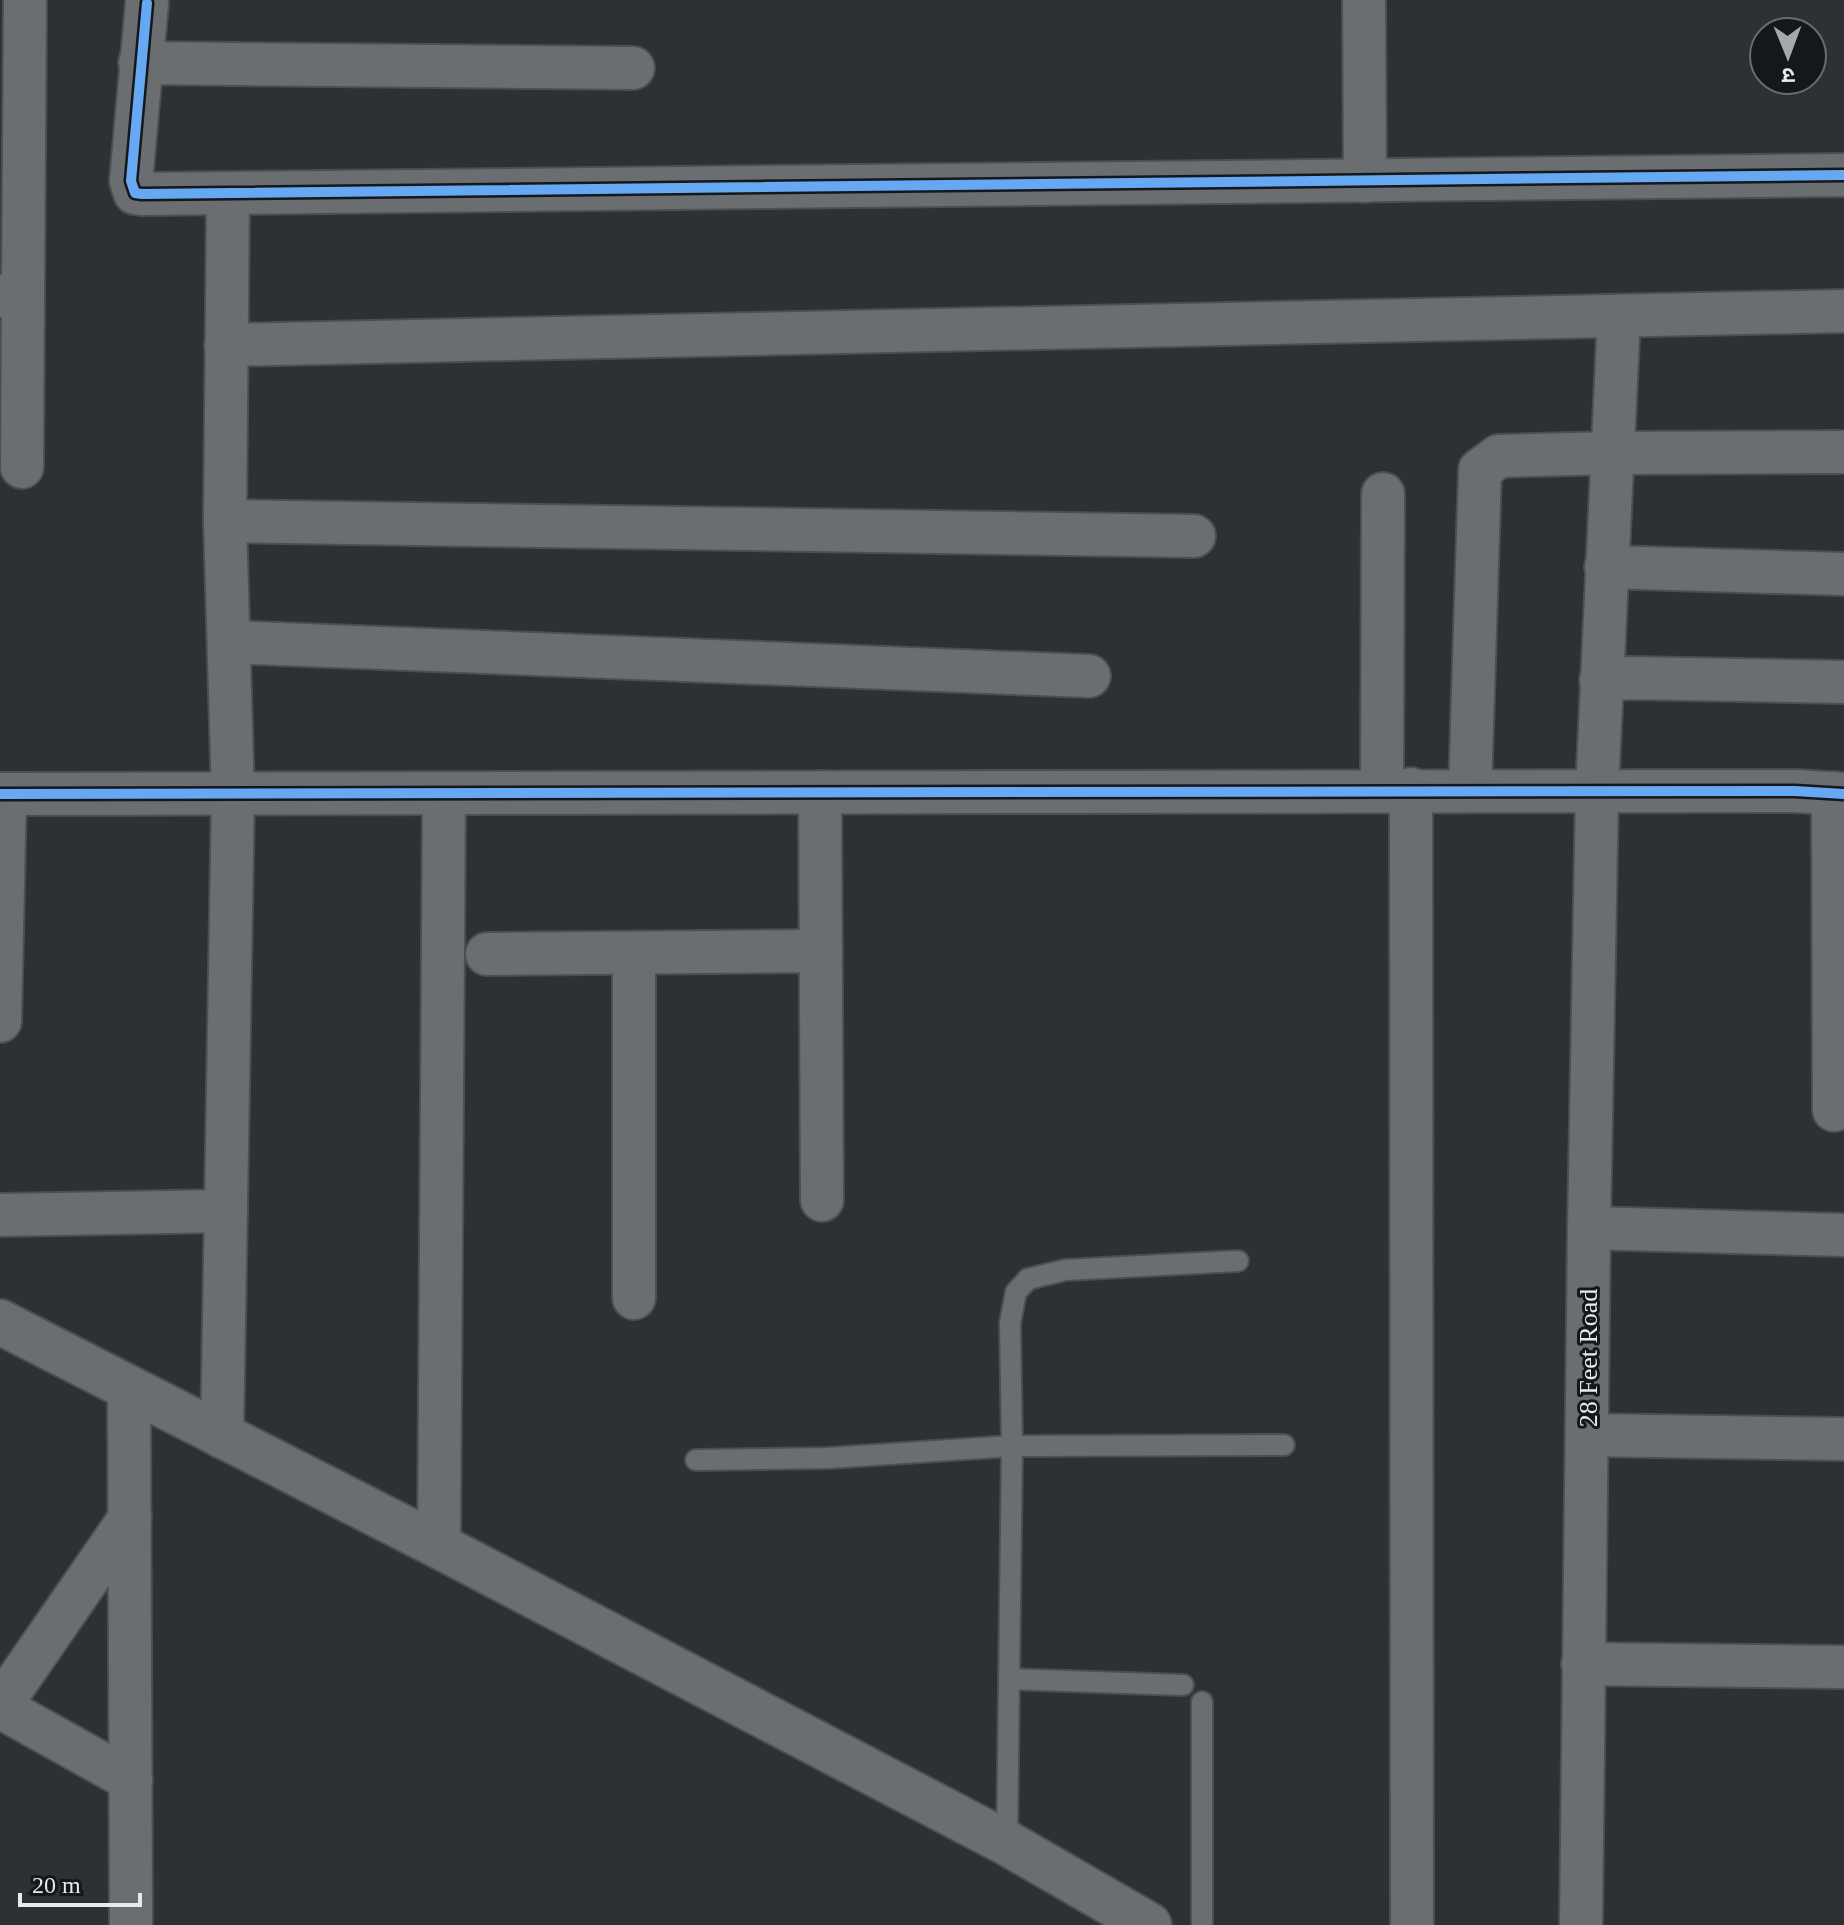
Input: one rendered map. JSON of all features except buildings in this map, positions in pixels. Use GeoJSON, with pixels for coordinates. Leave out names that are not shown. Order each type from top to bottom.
{"type":"FeatureCollection","features":[{"type":"Feature","properties":{"kind":"street"},"geometry":{"type":"LineString","coordinates":[[22,467],[12,296],[25,0]]}},
{"type":"Feature","properties":{"kind":"street"},"geometry":{"type":"LineString","coordinates":[[1364,0],[1365,181]]}},
{"type":"Feature","properties":{"kind":"street"},"geometry":{"type":"LineString","coordinates":[[147,3],[132,189],[142,194],[1844,175]]}},
{"type":"Feature","properties":{"kind":"street"},"geometry":{"type":"LineString","coordinates":[[140,63],[633,68]]}},
{"type":"Feature","properties":{"kind":"street"},"geometry":{"type":"LineString","coordinates":[[222,1437],[233,795],[225,521],[228,195]]}},
{"type":"Feature","properties":{"kind":"street"},"geometry":{"type":"LineString","coordinates":[[226,345],[1844,311]]}},
{"type":"Feature","properties":{"kind":"street","name":"28 Feet Road"},"geometry":{"type":"LineString","coordinates":[[1581,1925],[1597,791],[1619,316]]}},
{"type":"Feature","properties":{"kind":"street"},"geometry":{"type":"LineString","coordinates":[[1470,790],[1480,470],[1499,456],[1844,452]]}},
{"type":"Feature","properties":{"kind":"street"},"geometry":{"type":"LineString","coordinates":[[1383,494],[1397,790],[1412,1925]]}},
{"type":"Feature","properties":{"kind":"street"},"geometry":{"type":"LineString","coordinates":[[225,521],[1194,536]]}},
{"type":"Feature","properties":{"kind":"street"},"geometry":{"type":"LineString","coordinates":[[1606,567],[1844,574]]}},
{"type":"Feature","properties":{"kind":"street"},"geometry":{"type":"LineString","coordinates":[[230,642],[1089,676]]}},
{"type":"Feature","properties":{"kind":"street"},"geometry":{"type":"LineString","coordinates":[[1601,680],[1844,682]]}},
{"type":"Feature","properties":{"kind":"street"},"geometry":{"type":"LineString","coordinates":[[0,1021],[2,794],[1470,790],[1839,794],[1834,1110]]}},
{"type":"Feature","properties":{"kind":"street"},"geometry":{"type":"LineString","coordinates":[[820,792],[822,1200]]}},
{"type":"Feature","properties":{"kind":"street"},"geometry":{"type":"LineString","coordinates":[[439,1546],[444,794]]}},
{"type":"Feature","properties":{"kind":"street"},"geometry":{"type":"LineString","coordinates":[[487,954],[821,951]]}},
{"type":"Feature","properties":{"kind":"street"},"geometry":{"type":"LineString","coordinates":[[634,953],[634,1298]]}},
{"type":"Feature","properties":{"kind":"street"},"geometry":{"type":"LineString","coordinates":[[0,1215],[226,1211]]}},
{"type":"Feature","properties":{"kind":"street"},"geometry":{"type":"LineString","coordinates":[[1589,1228],[1844,1235]]}},
{"type":"Feature","properties":{"kind":"street"},"geometry":{"type":"LineString","coordinates":[[0,1322],[439,1546],[1007,1843],[1107,1914],[1149,1925]]}},
{"type":"Feature","properties":{"kind":"street"},"geometry":{"type":"LineString","coordinates":[[129,1389],[131,1925]]}},
{"type":"Feature","properties":{"kind":"street"},"geometry":{"type":"LineString","coordinates":[[1588,1435],[1844,1439]]}},
{"type":"Feature","properties":{"kind":"street"},"geometry":{"type":"LineString","coordinates":[[130,1518],[0,1706],[131,1780]]}},
{"type":"Feature","properties":{"kind":"street"},"geometry":{"type":"LineString","coordinates":[[1583,1664],[1844,1667]]}},
{"type":"Feature","properties":{"kind":"lane"},"geometry":{"type":"LineString","coordinates":[[1007,1843],[1012,1446],[1010,1323],[1016,1292],[1028,1279],[1065,1270],[1238,1261]]}},
{"type":"Feature","properties":{"kind":"lane"},"geometry":{"type":"LineString","coordinates":[[696,1460],[828,1458],[1012,1446],[1284,1445]]}},
{"type":"Feature","properties":{"kind":"lane"},"geometry":{"type":"LineString","coordinates":[[1009,1679],[1183,1685]]}},
{"type":"Feature","properties":{"kind":"lane"},"geometry":{"type":"LineString","coordinates":[[1202,1702],[1202,1925]]}},
{"type":"Feature","properties":{"kind":"cycle path"},"geometry":{"type":"LineString","coordinates":[[147,3],[131,181],[135,193],[142,194],[1844,175]]}},
{"type":"Feature","properties":{"kind":"cycle path"},"geometry":{"type":"LineString","coordinates":[[0,794],[1571,791],[1795,791],[1844,794]]}}]}
